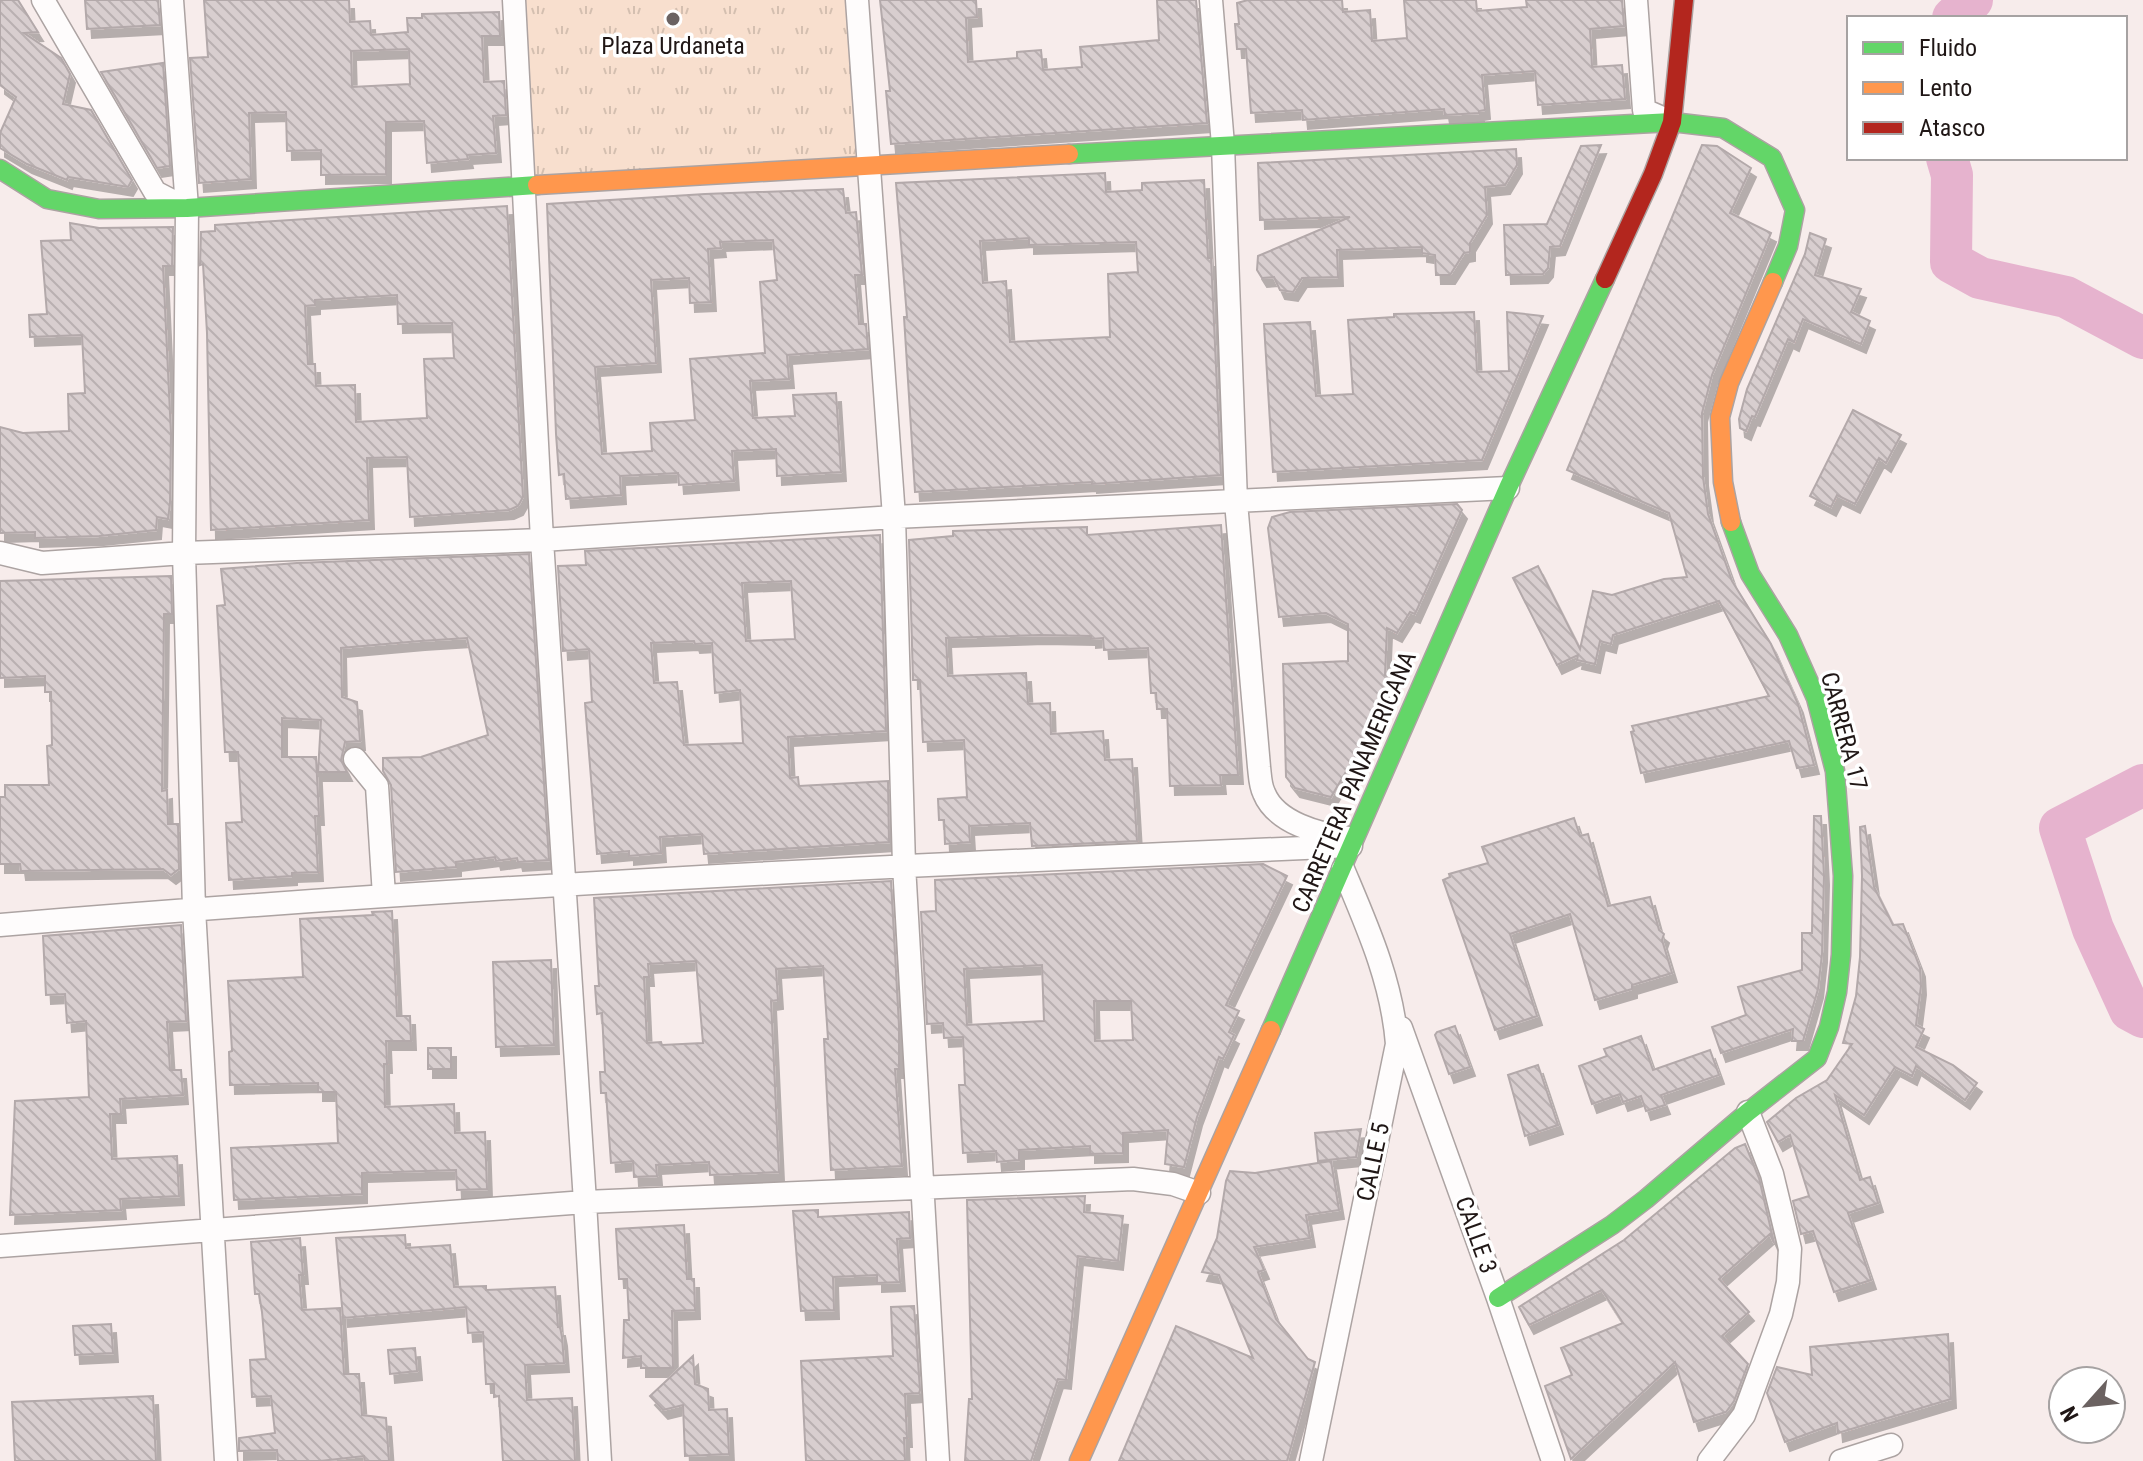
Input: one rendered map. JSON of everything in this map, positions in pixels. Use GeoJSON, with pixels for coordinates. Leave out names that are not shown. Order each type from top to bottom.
{"type":"FeatureCollection","features":[{"type":"Feature","properties":{"kind":"street"},"geometry":{"type":"LineString","coordinates":[[43,0],[155,192],[187,208]]}},
{"type":"Feature","properties":{"kind":"street"},"geometry":{"type":"LineString","coordinates":[[172,0],[187,208],[184,553],[194,909],[226,1461]]}},
{"type":"Feature","properties":{"kind":"street"},"geometry":{"type":"LineString","coordinates":[[514,0],[521,187],[600,1461]]}},
{"type":"Feature","properties":{"kind":"street"},"geometry":{"type":"LineString","coordinates":[[857,0],[894,517],[904,865],[938,1461]]}},
{"type":"Feature","properties":{"kind":"street"},"geometry":{"type":"LineString","coordinates":[[1211,0],[1223,145],[1236,502],[1263,793],[1274,809],[1292,822],[1354,842]]}},
{"type":"Feature","properties":{"kind":"street"},"geometry":{"type":"LineString","coordinates":[[1636,0],[1644,110],[1672,122]]}},
{"type":"Feature","properties":{"kind":"street","name":"CARRETERA PANAMERICANA"},"geometry":{"type":"LineString","coordinates":[[1079,1461],[1343,869],[1508,488],[1653,174],[1672,122],[1684,0]]}},
{"type":"Feature","properties":{"kind":"street","name":"CARRERA 17"},"geometry":{"type":"LineString","coordinates":[[0,169],[47,199],[99,209],[187,208],[870,164],[1672,122],[1723,128],[1772,158],[1795,210],[1788,246],[1729,383],[1720,417],[1723,482],[1727,511],[1750,574],[1788,635],[1816,698],[1835,771],[1842,841],[1841,955],[1829,1027],[1817,1058],[1612,1225],[1498,1298]]}},
{"type":"Feature","properties":{"kind":"street"},"geometry":{"type":"LineString","coordinates":[[0,565],[184,553],[542,540],[894,517],[1508,488]]}},
{"type":"Feature","properties":{"kind":"street"},"geometry":{"type":"LineString","coordinates":[[0,553],[42,563]]}},
{"type":"Feature","properties":{"kind":"street"},"geometry":{"type":"LineString","coordinates":[[355,759],[377,786],[384,896]]}},
{"type":"Feature","properties":{"kind":"street"},"geometry":{"type":"LineString","coordinates":[[0,925],[565,883],[1354,842]]}},
{"type":"Feature","properties":{"kind":"street","name":"CALLE 5"},"geometry":{"type":"LineString","coordinates":[[1311,1461],[1397,1044],[1395,1011],[1380,960],[1343,869]]}},
{"type":"Feature","properties":{"kind":"street","name":"CALLE 3"},"geometry":{"type":"LineString","coordinates":[[1395,1011],[1553,1461]]}},
{"type":"Feature","properties":{"kind":"street"},"geometry":{"type":"LineString","coordinates":[[1709,1461],[1744,1415],[1781,1314],[1788,1282],[1790,1249],[1772,1174],[1748,1112]]}},
{"type":"Feature","properties":{"kind":"street"},"geometry":{"type":"LineString","coordinates":[[0,1246],[585,1202],[1133,1179],[1173,1184],[1199,1193]]}},
{"type":"Feature","properties":{"kind":"street"},"geometry":{"type":"LineString","coordinates":[[1841,1461],[1891,1445]]}},
{"type":"Feature","properties":{"kind":"green space"},"geometry":{"type":"Polygon","coordinates":[[[514,0],[857,0],[870,164],[521,187],[514,0]]]}},
{"type":"Feature","properties":{"kind":"building"},"geometry":{"type":"Polygon","coordinates":[[[0,0],[18,0],[38,32],[24,33],[61,58],[70,74],[63,104],[91,110],[132,180],[128,187],[68,177],[67,180],[27,164],[0,148],[0,133],[16,97],[0,85],[0,0]]]}},
{"type":"Feature","properties":{"kind":"building"},"geometry":{"type":"Polygon","coordinates":[[[85,0],[158,0],[160,25],[87,29],[85,0]]]}},
{"type":"Feature","properties":{"kind":"building"},"geometry":{"type":"Polygon","coordinates":[[[204,0],[349,0],[350,22],[370,21],[371,35],[408,32],[407,18],[422,18],[422,14],[499,12],[500,36],[482,36],[484,82],[504,81],[506,115],[493,116],[496,153],[427,163],[424,121],[386,122],[386,174],[321,175],[321,150],[287,151],[286,112],[249,113],[251,179],[199,183],[190,58],[208,57],[204,0]],[[409,49],[351,51],[352,87],[410,84],[409,49]]]}},
{"type":"Feature","properties":{"kind":"building"},"geometry":{"type":"Polygon","coordinates":[[[880,0],[976,0],[977,17],[966,18],[968,62],[1017,58],[1017,52],[1041,50],[1043,70],[1082,67],[1080,47],[1159,40],[1157,0],[1196,0],[1207,123],[891,144],[886,91],[890,91],[880,0]]]}},
{"type":"Feature","properties":{"kind":"building"},"geometry":{"type":"Polygon","coordinates":[[[1248,0],[1342,0],[1343,12],[1370,10],[1372,41],[1407,38],[1404,0],[1476,0],[1477,11],[1527,7],[1526,0],[1622,0],[1624,26],[1590,29],[1592,67],[1622,65],[1625,99],[1538,105],[1535,71],[1482,75],[1485,110],[1479,113],[1445,115],[1444,109],[1303,120],[1302,110],[1251,113],[1246,49],[1237,49],[1235,24],[1239,24],[1237,3],[1248,0]]]}},
{"type":"Feature","properties":{"kind":"building"},"geometry":{"type":"Polygon","coordinates":[[[163,63],[170,166],[157,168],[101,72],[163,63]]]}},
{"type":"Feature","properties":{"kind":"building"},"geometry":{"type":"Polygon","coordinates":[[[1601,145],[1560,246],[1550,247],[1548,268],[1543,274],[1506,275],[1504,225],[1547,224],[1581,146],[1601,145]]]}},
{"type":"Feature","properties":{"kind":"building"},"geometry":{"type":"Polygon","coordinates":[[[1702,145],[1717,146],[1751,168],[1730,213],[1771,233],[1712,375],[1702,413],[1703,477],[1708,514],[1732,581],[1771,644],[1798,704],[1814,765],[1797,768],[1789,741],[1641,773],[1632,726],[1769,696],[1719,601],[1613,635],[1611,644],[1600,641],[1595,664],[1577,660],[1578,655],[1557,665],[1513,578],[1538,566],[1580,649],[1593,591],[1612,595],[1664,579],[1687,577],[1669,513],[1567,470],[1702,145]]]}},
{"type":"Feature","properties":{"kind":"building"},"geometry":{"type":"Polygon","coordinates":[[[1516,149],[1517,165],[1505,185],[1485,187],[1487,215],[1470,243],[1470,252],[1464,253],[1450,275],[1436,275],[1435,255],[1422,253],[1422,247],[1337,250],[1338,277],[1302,278],[1293,292],[1280,290],[1274,277],[1262,278],[1257,270],[1258,256],[1350,217],[1260,220],[1258,163],[1516,149]]]}},
{"type":"Feature","properties":{"kind":"building"},"geometry":{"type":"Polygon","coordinates":[[[1105,173],[1106,192],[1142,190],[1142,183],[1204,180],[1208,258],[1211,258],[1221,475],[915,492],[904,317],[907,317],[896,183],[1105,173]],[[1029,238],[980,241],[983,283],[1006,281],[1010,342],[1110,337],[1108,274],[1138,272],[1136,242],[1029,245],[1029,238]]]}},
{"type":"Feature","properties":{"kind":"building"},"geometry":{"type":"Polygon","coordinates":[[[843,189],[846,213],[856,212],[862,275],[855,275],[859,324],[866,324],[868,349],[787,355],[789,379],[750,381],[753,418],[795,416],[793,395],[836,393],[841,472],[777,476],[776,449],[732,451],[734,481],[679,485],[678,473],[620,476],[621,495],[566,499],[564,474],[559,475],[556,434],[547,204],[843,189]],[[773,240],[720,242],[721,248],[708,249],[711,302],[690,303],[689,278],[651,280],[656,363],[595,367],[602,454],[652,451],[650,423],[695,420],[690,359],[765,353],[760,282],[777,280],[773,240]]]}},
{"type":"Feature","properties":{"kind":"building"},"geometry":{"type":"Polygon","coordinates":[[[507,206],[523,497],[518,506],[509,510],[410,517],[407,457],[367,458],[369,520],[211,530],[207,333],[203,264],[200,265],[201,232],[215,231],[215,225],[507,206]],[[397,295],[315,300],[315,305],[305,306],[308,364],[315,364],[316,386],[355,385],[356,422],[427,418],[424,359],[454,358],[452,323],[398,324],[397,295]]]}},
{"type":"Feature","properties":{"kind":"building"},"geometry":{"type":"Polygon","coordinates":[[[70,223],[99,228],[173,227],[172,266],[163,266],[171,434],[170,503],[168,519],[157,517],[156,530],[35,538],[35,532],[0,533],[0,427],[23,433],[69,431],[68,394],[85,393],[82,335],[30,337],[29,315],[47,314],[41,241],[71,240],[70,223]]]}},
{"type":"Feature","properties":{"kind":"building"},"geometry":{"type":"Polygon","coordinates":[[[1810,233],[1826,239],[1815,275],[1861,289],[1851,312],[1870,321],[1861,344],[1803,319],[1794,342],[1788,339],[1746,431],[1740,428],[1739,419],[1747,389],[1805,254],[1810,233]]]}},
{"type":"Feature","properties":{"kind":"building"},"geometry":{"type":"Polygon","coordinates":[[[1474,312],[1477,372],[1509,371],[1507,312],[1543,316],[1482,460],[1273,472],[1264,324],[1310,322],[1316,396],[1353,394],[1348,320],[1394,317],[1394,314],[1474,312]]]}},
{"type":"Feature","properties":{"kind":"building"},"geometry":{"type":"Polygon","coordinates":[[[1853,410],[1901,435],[1886,463],[1879,458],[1855,504],[1837,495],[1831,507],[1810,496],[1853,410]]]}},
{"type":"Feature","properties":{"kind":"building"},"geometry":{"type":"Polygon","coordinates":[[[1457,504],[1462,510],[1415,614],[1410,612],[1397,633],[1387,628],[1385,675],[1389,699],[1331,797],[1295,788],[1286,777],[1283,664],[1348,661],[1348,624],[1326,613],[1279,617],[1268,528],[1272,517],[1290,512],[1457,504]]]}},
{"type":"Feature","properties":{"kind":"building"},"geometry":{"type":"Polygon","coordinates":[[[1221,525],[1238,775],[1220,775],[1221,785],[1170,786],[1167,709],[1157,709],[1156,693],[1151,693],[1148,648],[1104,650],[1103,638],[1091,639],[1091,636],[946,638],[948,676],[1026,673],[1028,704],[1050,703],[1051,734],[1103,731],[1105,760],[1132,759],[1137,841],[1032,846],[1030,823],[969,826],[970,842],[945,844],[944,820],[939,820],[938,799],[967,797],[964,740],[923,742],[920,680],[913,680],[909,540],[953,536],[953,531],[1087,527],[1087,535],[1221,525]]]}},
{"type":"Feature","properties":{"kind":"building"},"geometry":{"type":"Polygon","coordinates":[[[880,535],[886,731],[788,737],[790,778],[798,777],[799,786],[888,781],[889,842],[704,854],[702,834],[660,837],[661,853],[629,856],[629,851],[597,854],[585,703],[592,702],[589,649],[563,651],[558,566],[586,565],[585,551],[880,535]],[[791,581],[742,583],[746,641],[795,639],[791,581]],[[694,641],[651,643],[654,683],[677,682],[684,745],[743,743],[740,690],[715,693],[712,643],[695,644],[694,641]]]}},
{"type":"Feature","properties":{"kind":"building"},"geometry":{"type":"Polygon","coordinates":[[[529,554],[549,860],[518,862],[517,858],[496,861],[495,857],[456,862],[456,867],[396,872],[391,785],[383,771],[383,758],[421,757],[488,735],[467,638],[341,648],[342,697],[357,702],[360,741],[345,742],[341,760],[347,772],[318,772],[321,720],[282,718],[282,757],[316,757],[318,872],[229,880],[226,823],[242,822],[238,752],[225,752],[217,606],[225,605],[221,569],[529,554]]]}},
{"type":"Feature","properties":{"kind":"building"},"geometry":{"type":"Polygon","coordinates":[[[171,576],[172,614],[164,614],[162,791],[167,790],[168,824],[178,824],[179,869],[171,875],[163,869],[21,871],[20,864],[0,864],[0,797],[5,797],[5,785],[49,785],[47,746],[52,745],[51,692],[45,692],[45,676],[0,678],[0,581],[171,576]]]}},
{"type":"Feature","properties":{"kind":"building"},"geometry":{"type":"Polygon","coordinates":[[[1814,816],[1821,816],[1824,876],[1822,954],[1818,989],[1803,1041],[1792,1041],[1793,1029],[1721,1053],[1712,1027],[1746,1015],[1738,987],[1802,970],[1802,933],[1812,933],[1814,816]]]}},
{"type":"Feature","properties":{"kind":"building"},"geometry":{"type":"Polygon","coordinates":[[[1574,818],[1580,836],[1588,834],[1608,906],[1650,897],[1659,930],[1664,934],[1662,940],[1672,973],[1595,1000],[1570,914],[1510,934],[1537,1016],[1495,1030],[1443,880],[1450,877],[1449,874],[1488,863],[1482,847],[1574,818]]]}},
{"type":"Feature","properties":{"kind":"building"},"geometry":{"type":"Polygon","coordinates":[[[1865,826],[1874,887],[1893,925],[1903,924],[1920,968],[1916,1025],[1924,1029],[1916,1047],[1953,1065],[1977,1083],[1965,1100],[1916,1066],[1912,1076],[1895,1067],[1864,1115],[1835,1095],[1860,1180],[1870,1177],[1878,1203],[1848,1213],[1871,1280],[1834,1292],[1813,1231],[1801,1234],[1793,1201],[1809,1196],[1790,1135],[1778,1142],[1767,1122],[1796,1098],[1827,1080],[1852,1044],[1843,1043],[1856,996],[1860,957],[1860,827],[1865,826]]]}},
{"type":"Feature","properties":{"kind":"building"},"geometry":{"type":"Polygon","coordinates":[[[1263,864],[1287,876],[1226,1005],[1239,1011],[1229,1032],[1234,1035],[1223,1059],[1219,1057],[1197,1117],[1184,1167],[1165,1164],[1168,1130],[1123,1133],[1123,1153],[1090,1154],[1090,1146],[1019,1150],[1019,1160],[997,1162],[996,1151],[963,1153],[959,1085],[965,1085],[963,1037],[944,1038],[943,1023],[927,1024],[921,912],[936,911],[935,880],[1263,864]],[[1042,965],[964,969],[967,1025],[1044,1021],[1042,965]],[[1094,1001],[1095,1041],[1133,1040],[1131,1001],[1094,1001]]]}},
{"type":"Feature","properties":{"kind":"building"},"geometry":{"type":"Polygon","coordinates":[[[891,881],[899,1026],[899,1069],[895,1069],[902,1166],[831,1170],[823,966],[776,969],[778,1000],[771,1001],[779,1172],[710,1175],[709,1162],[656,1165],[657,1176],[634,1177],[633,1161],[611,1163],[606,1093],[601,1093],[600,1072],[605,1072],[602,1013],[597,1014],[595,986],[599,986],[594,898],[891,881]],[[696,961],[648,964],[649,977],[644,977],[647,1043],[703,1043],[696,961]]]}},
{"type":"Feature","properties":{"kind":"building"},"geometry":{"type":"Polygon","coordinates":[[[392,911],[397,1016],[410,1016],[411,1041],[386,1041],[385,1107],[454,1104],[455,1133],[485,1132],[487,1189],[457,1190],[456,1170],[362,1173],[362,1194],[234,1200],[231,1148],[338,1143],[336,1092],[318,1092],[318,1083],[230,1085],[229,1052],[232,1051],[228,981],[303,977],[300,919],[392,911]]]}},
{"type":"Feature","properties":{"kind":"building"},"geometry":{"type":"Polygon","coordinates":[[[181,925],[186,1021],[167,1022],[170,1070],[181,1070],[183,1095],[120,1099],[121,1114],[110,1114],[112,1159],[177,1156],[179,1196],[120,1199],[121,1210],[10,1215],[15,1101],[89,1097],[86,1021],[67,1023],[65,994],[46,995],[43,936],[181,925]]]}},
{"type":"Feature","properties":{"kind":"building"},"geometry":{"type":"Polygon","coordinates":[[[551,960],[554,1045],[496,1047],[493,962],[551,960]]]}},
{"type":"Feature","properties":{"kind":"building"},"geometry":{"type":"Polygon","coordinates":[[[1455,1026],[1470,1067],[1449,1074],[1435,1035],[1455,1026]]]}},
{"type":"Feature","properties":{"kind":"building"},"geometry":{"type":"Polygon","coordinates":[[[1641,1036],[1653,1070],[1710,1050],[1719,1075],[1661,1095],[1665,1105],[1646,1111],[1641,1096],[1623,1102],[1620,1094],[1592,1104],[1579,1066],[1607,1056],[1604,1049],[1641,1036]]]}},
{"type":"Feature","properties":{"kind":"building"},"geometry":{"type":"Polygon","coordinates":[[[428,1048],[451,1048],[451,1069],[428,1069],[428,1048]]]}},
{"type":"Feature","properties":{"kind":"building"},"geometry":{"type":"Polygon","coordinates":[[[1538,1065],[1558,1125],[1525,1136],[1508,1075],[1538,1065]]]}},
{"type":"Feature","properties":{"kind":"building"},"geometry":{"type":"Polygon","coordinates":[[[1361,1129],[1356,1157],[1318,1161],[1315,1133],[1361,1129]]]}},
{"type":"Feature","properties":{"kind":"building"},"geometry":{"type":"Polygon","coordinates":[[[1745,1144],[1759,1178],[1774,1243],[1770,1234],[1719,1279],[1749,1312],[1722,1336],[1748,1364],[1734,1401],[1726,1412],[1694,1422],[1675,1362],[1571,1459],[1545,1386],[1572,1375],[1561,1348],[1623,1323],[1602,1290],[1529,1325],[1519,1307],[1624,1240],[1735,1148],[1745,1144]]]}},
{"type":"Feature","properties":{"kind":"building"},"geometry":{"type":"Polygon","coordinates":[[[1331,1161],[1339,1210],[1306,1215],[1310,1238],[1254,1247],[1264,1270],[1258,1272],[1276,1319],[1308,1359],[1315,1362],[1287,1461],[1119,1461],[1176,1326],[1253,1358],[1219,1275],[1202,1272],[1217,1238],[1230,1171],[1255,1173],[1331,1161]]]}},
{"type":"Feature","properties":{"kind":"building"},"geometry":{"type":"Polygon","coordinates":[[[1085,1196],[1084,1212],[1123,1216],[1118,1261],[1078,1256],[1066,1380],[1058,1379],[1031,1461],[965,1461],[969,1399],[972,1399],[967,1200],[1085,1196]]]}},
{"type":"Feature","properties":{"kind":"building"},"geometry":{"type":"Polygon","coordinates":[[[818,1210],[818,1217],[909,1212],[910,1238],[897,1239],[900,1282],[877,1283],[877,1275],[833,1277],[834,1310],[801,1311],[793,1211],[818,1210]]]}},
{"type":"Feature","properties":{"kind":"building"},"geometry":{"type":"Polygon","coordinates":[[[684,1225],[687,1279],[694,1279],[695,1310],[672,1311],[673,1368],[641,1368],[641,1356],[623,1358],[624,1320],[629,1320],[627,1279],[619,1279],[616,1229],[684,1225]]]}},
{"type":"Feature","properties":{"kind":"building"},"geometry":{"type":"Polygon","coordinates":[[[405,1235],[406,1248],[450,1245],[454,1287],[486,1286],[486,1290],[555,1287],[564,1363],[525,1365],[527,1400],[572,1398],[575,1461],[503,1461],[499,1396],[494,1397],[494,1384],[486,1384],[483,1332],[468,1333],[466,1307],[343,1318],[336,1238],[405,1235]]]}},
{"type":"Feature","properties":{"kind":"building"},"geometry":{"type":"Polygon","coordinates":[[[300,1238],[302,1310],[340,1308],[344,1374],[359,1374],[362,1415],[386,1418],[389,1461],[365,1461],[364,1456],[320,1461],[278,1461],[277,1450],[239,1451],[239,1438],[275,1433],[271,1396],[252,1397],[250,1360],[266,1359],[259,1294],[255,1294],[251,1242],[300,1238]]]}},
{"type":"Feature","properties":{"kind":"building"},"geometry":{"type":"Polygon","coordinates":[[[914,1306],[920,1390],[919,1393],[905,1394],[905,1461],[806,1461],[801,1361],[893,1356],[891,1307],[914,1306]]]}},
{"type":"Feature","properties":{"kind":"building"},"geometry":{"type":"Polygon","coordinates":[[[111,1324],[113,1353],[75,1355],[73,1326],[111,1324]]]}},
{"type":"Feature","properties":{"kind":"building"},"geometry":{"type":"Polygon","coordinates":[[[1948,1334],[1951,1399],[1838,1433],[1837,1423],[1785,1442],[1767,1393],[1777,1367],[1812,1375],[1810,1347],[1948,1334]]]}},
{"type":"Feature","properties":{"kind":"building"},"geometry":{"type":"Polygon","coordinates":[[[415,1348],[417,1371],[390,1374],[388,1350],[415,1348]]]}},
{"type":"Feature","properties":{"kind":"building"},"geometry":{"type":"Polygon","coordinates":[[[693,1356],[695,1384],[708,1389],[709,1410],[727,1409],[729,1454],[685,1456],[683,1405],[663,1410],[650,1396],[693,1356]]]}},
{"type":"Feature","properties":{"kind":"building"},"geometry":{"type":"Polygon","coordinates":[[[153,1396],[156,1461],[15,1461],[12,1402],[153,1396]]]}},
{"type":"Feature","properties":{"kind":"waterway"},"geometry":{"type":"LineString","coordinates":[[1955,16],[1972,0]]}},
{"type":"Feature","properties":{"kind":"waterway"},"geometry":{"type":"LineString","coordinates":[[1948,160],[1952,175],[1951,262],[1980,278],[2066,297],[2143,338]]}},
{"type":"Feature","properties":{"kind":"waterway"},"geometry":{"type":"LineString","coordinates":[[2143,785],[2060,828],[2093,929],[2130,1010],[2143,1017]]}},
{"type":"Feature","properties":{"kind":"traffic: fast"},"geometry":{"type":"LineString","coordinates":[[1069,154],[1672,122],[1723,128],[1772,158],[1795,210],[1788,246],[1773,282]]}},
{"type":"Feature","properties":{"kind":"traffic: fast"},"geometry":{"type":"LineString","coordinates":[[0,169],[47,199],[99,209],[187,208],[537,185]]}},
{"type":"Feature","properties":{"kind":"traffic: fast"},"geometry":{"type":"LineString","coordinates":[[1271,1030],[1508,488],[1605,279]]}},
{"type":"Feature","properties":{"kind":"traffic: fast"},"geometry":{"type":"LineString","coordinates":[[1498,1298],[1612,1225],[1646,1199],[1817,1058],[1829,1027],[1841,955],[1843,876],[1835,771],[1816,698],[1788,635],[1750,574],[1731,522]]}},
{"type":"Feature","properties":{"kind":"traffic: slow"},"geometry":{"type":"LineString","coordinates":[[537,185],[1069,154]]}},
{"type":"Feature","properties":{"kind":"traffic: slow"},"geometry":{"type":"LineString","coordinates":[[1731,522],[1723,482],[1720,417],[1729,383],[1773,282]]}},
{"type":"Feature","properties":{"kind":"traffic: slow"},"geometry":{"type":"LineString","coordinates":[[1079,1461],[1271,1030]]}},
{"type":"Feature","properties":{"kind":"traffic: jam"},"geometry":{"type":"LineString","coordinates":[[1605,279],[1653,174],[1672,122],[1684,0]]}},
{"type":"Feature","properties":{"kind":"place","name":"Plaza Urdaneta"},"geometry":{"type":"Point","coordinates":[673,19]}}]}
